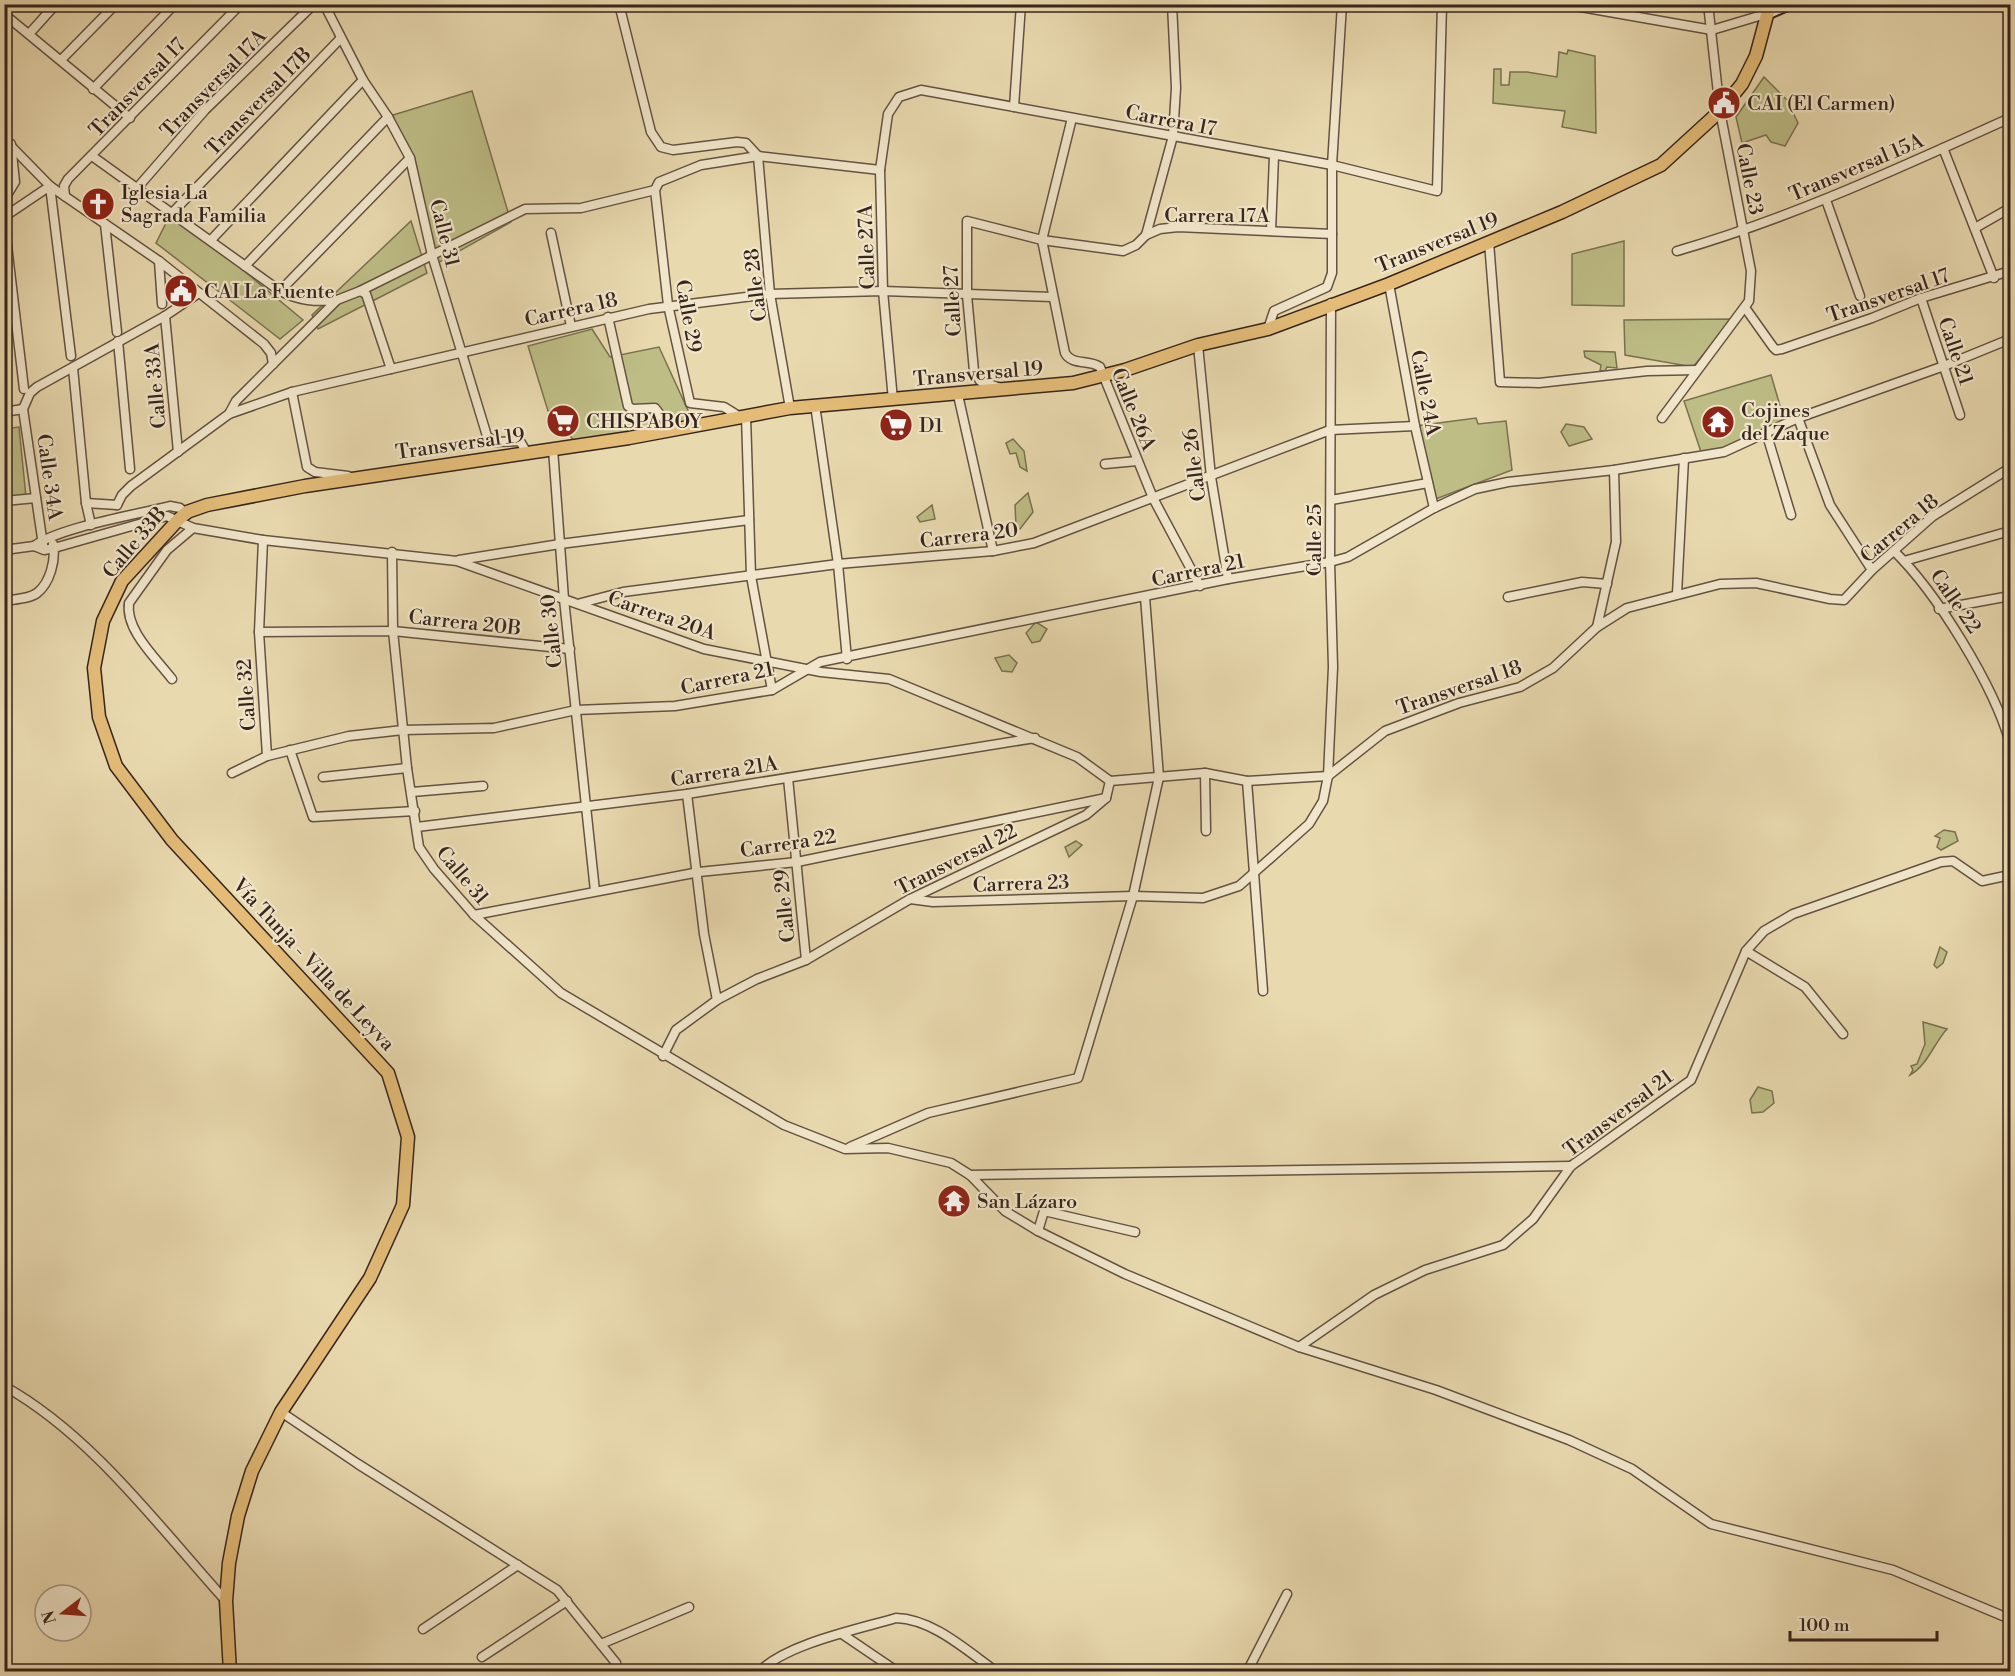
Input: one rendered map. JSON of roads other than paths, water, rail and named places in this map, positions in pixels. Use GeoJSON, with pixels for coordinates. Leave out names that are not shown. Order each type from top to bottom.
{"type":"FeatureCollection","features":[{"type":"Feature","properties":{"kind":"main road","name":"Transversal 19"},"geometry":{"type":"LineString","coordinates":[[186,521],[207,505],[360,477],[672,430],[790,408],[1010,391],[1073,383],[1104,376],[1198,345],[1268,329],[1331,303],[1389,284],[1490,242],[1628,183],[1661,165],[1720,111],[1742,84],[1756,56],[1769,9]]}},
{"type":"Feature","properties":{"kind":"main road","name":"Calle 33B"},"geometry":{"type":"LineString","coordinates":[[94,668],[103,621],[122,581],[186,521]]}},
{"type":"Feature","properties":{"kind":"main road","name":"Vía Tunja - Villa de Leyva"},"geometry":{"type":"LineString","coordinates":[[94,668],[99,717],[116,766],[172,840],[388,1073],[408,1137],[403,1205],[370,1278],[281,1412],[252,1471],[238,1516],[229,1563],[226,1602],[230,1671]]}},
{"type":"Feature","properties":{"kind":"street"},"geometry":{"type":"LineString","coordinates":[[29,34],[56,4]]}},
{"type":"Feature","properties":{"kind":"street"},"geometry":{"type":"LineString","coordinates":[[61,60],[116,4]]}},
{"type":"Feature","properties":{"kind":"street"},"geometry":{"type":"LineString","coordinates":[[93,89],[175,4]]}},
{"type":"Feature","properties":{"kind":"street","name":"Transversal 17"},"geometry":{"type":"LineString","coordinates":[[65,196],[64,186],[68,179],[241,4]]}},
{"type":"Feature","properties":{"kind":"street","name":"Transversal 17A"},"geometry":{"type":"LineString","coordinates":[[138,187],[205,110],[314,4]]}},
{"type":"Feature","properties":{"kind":"street","name":"Calle 31"},"geometry":{"type":"LineString","coordinates":[[324,4],[340,39],[363,80],[388,117],[410,158],[432,255],[489,440],[494,442],[520,441],[527,453]]}},
{"type":"Feature","properties":{"kind":"street"},"geometry":{"type":"LineString","coordinates":[[620,4],[651,132],[661,147],[673,150],[737,142],[746,143],[758,156]]}},
{"type":"Feature","properties":{"kind":"street"},"geometry":{"type":"LineString","coordinates":[[1014,108],[1021,4]]}},
{"type":"Feature","properties":{"kind":"street"},"geometry":{"type":"LineString","coordinates":[[1146,235],[1173,136],[1176,88],[1172,4]]}},
{"type":"Feature","properties":{"kind":"street"},"geometry":{"type":"LineString","coordinates":[[1268,329],[1274,311],[1328,288],[1332,273],[1332,165],[1342,4]]}},
{"type":"Feature","properties":{"kind":"street","name":"Carrera 17"},"geometry":{"type":"LineString","coordinates":[[899,97],[921,90],[1332,165],[1437,191],[1442,4]]}},
{"type":"Feature","properties":{"kind":"street"},"geometry":{"type":"LineString","coordinates":[[1564,4],[1712,30],[1789,4]]}},
{"type":"Feature","properties":{"kind":"street","name":"Calle 23"},"geometry":{"type":"LineString","coordinates":[[1708,4],[1720,111],[1751,271],[1749,301],[1746,309]]}},
{"type":"Feature","properties":{"kind":"street"},"geometry":{"type":"LineString","coordinates":[[4,14],[130,118]]}},
{"type":"Feature","properties":{"kind":"street","name":"Transversal 17B"},"geometry":{"type":"LineString","coordinates":[[173,212],[340,39]]}},
{"type":"Feature","properties":{"kind":"street"},"geometry":{"type":"LineString","coordinates":[[211,240],[363,80]]}},
{"type":"Feature","properties":{"kind":"street","name":"Calle 27A"},"geometry":{"type":"LineString","coordinates":[[893,400],[883,291],[880,170],[888,114],[899,97]]}},
{"type":"Feature","properties":{"kind":"street"},"geometry":{"type":"LineString","coordinates":[[245,266],[388,117]]}},
{"type":"Feature","properties":{"kind":"street","name":"Calle 26A"},"geometry":{"type":"LineString","coordinates":[[1072,118],[1042,240],[1052,297],[1067,357],[1073,361],[1094,362],[1100,367],[1153,498],[1200,586]]}},
{"type":"Feature","properties":{"kind":"street","name":"Transversal 15A"},"geometry":{"type":"LineString","coordinates":[[1677,251],[1744,232],[1826,200],[2010,118]]}},
{"type":"Feature","properties":{"kind":"street"},"geometry":{"type":"LineString","coordinates":[[8,142],[50,186],[159,261],[264,344],[271,353],[273,364]]}},
{"type":"Feature","properties":{"kind":"street"},"geometry":{"type":"LineString","coordinates":[[4,200],[15,182],[8,142]]}},
{"type":"Feature","properties":{"kind":"street"},"geometry":{"type":"LineString","coordinates":[[1943,148],[1994,278]]}},
{"type":"Feature","properties":{"kind":"street"},"geometry":{"type":"LineString","coordinates":[[92,156],[280,291],[298,300],[316,302],[337,300],[363,293],[525,208],[581,208],[657,186],[701,165],[758,156],[880,170]]}},
{"type":"Feature","properties":{"kind":"street","name":"Calle 28"},"geometry":{"type":"LineString","coordinates":[[758,156],[771,294],[790,408]]}},
{"type":"Feature","properties":{"kind":"street"},"geometry":{"type":"LineString","coordinates":[[1271,231],[1274,156]]}},
{"type":"Feature","properties":{"kind":"street"},"geometry":{"type":"LineString","coordinates":[[280,291],[410,158]]}},
{"type":"Feature","properties":{"kind":"street"},"geometry":{"type":"LineString","coordinates":[[24,389],[4,219],[50,186]]}},
{"type":"Feature","properties":{"kind":"street"},"geometry":{"type":"LineString","coordinates":[[50,186],[71,356]]}},
{"type":"Feature","properties":{"kind":"street","name":"Calle 29"},"geometry":{"type":"LineString","coordinates":[[657,186],[668,305],[690,404],[724,407],[742,417]]}},
{"type":"Feature","properties":{"kind":"street"},"geometry":{"type":"LineString","coordinates":[[1826,200],[1860,296]]}},
{"type":"Feature","properties":{"kind":"street"},"geometry":{"type":"LineString","coordinates":[[1975,228],[2010,208]]}},
{"type":"Feature","properties":{"kind":"street","name":"Carrera 17A"},"geometry":{"type":"LineString","coordinates":[[967,221],[1042,240],[1124,251],[1136,245],[1146,235],[1160,229],[1178,227],[1332,234]]}},
{"type":"Feature","properties":{"kind":"street","name":"Calle 27"},"geometry":{"type":"LineString","coordinates":[[967,221],[967,295],[974,371],[980,381],[1010,391]]}},
{"type":"Feature","properties":{"kind":"street","name":"Calle 33A"},"geometry":{"type":"LineString","coordinates":[[105,224],[130,469]]}},
{"type":"Feature","properties":{"kind":"street"},"geometry":{"type":"LineString","coordinates":[[551,233],[571,326]]}},
{"type":"Feature","properties":{"kind":"street"},"geometry":{"type":"LineString","coordinates":[[1490,242],[1500,382],[1539,383],[1647,371],[1697,370]]}},
{"type":"Feature","properties":{"kind":"street"},"geometry":{"type":"LineString","coordinates":[[159,261],[162,304]]}},
{"type":"Feature","properties":{"kind":"street","name":"Transversal 17"},"geometry":{"type":"LineString","coordinates":[[1746,309],[1776,350],[1872,318],[1921,298],[1994,278],[2010,271]]}},
{"type":"Feature","properties":{"kind":"street","name":"Calle 24A"},"geometry":{"type":"LineString","coordinates":[[1389,284],[1415,426],[1434,508]]}},
{"type":"Feature","properties":{"kind":"street","name":"Carrera 18"},"geometry":{"type":"LineString","coordinates":[[117,505],[122,495],[131,486],[229,414],[292,392],[571,326],[668,305],[771,294],[883,291],[1052,297]]}},
{"type":"Feature","properties":{"kind":"street"},"geometry":{"type":"LineString","coordinates":[[4,412],[23,409],[30,393],[37,387],[74,368],[118,336],[165,316],[199,293]]}},
{"type":"Feature","properties":{"kind":"street"},"geometry":{"type":"LineString","coordinates":[[363,293],[391,369]]}},
{"type":"Feature","properties":{"kind":"street","name":"Calle 21"},"geometry":{"type":"LineString","coordinates":[[1921,298],[1960,414]]}},
{"type":"Feature","properties":{"kind":"street"},"geometry":{"type":"LineString","coordinates":[[229,414],[236,401],[337,300]]}},
{"type":"Feature","properties":{"kind":"street","name":"Calle 25"},"geometry":{"type":"LineString","coordinates":[[1254,875],[1309,824],[1323,801],[1328,776],[1333,667],[1330,562],[1331,303]]}},
{"type":"Feature","properties":{"kind":"street"},"geometry":{"type":"LineString","coordinates":[[1662,417],[1746,309]]}},
{"type":"Feature","properties":{"kind":"street","name":"Calle 33A"},"geometry":{"type":"LineString","coordinates":[[165,316],[178,452]]}},
{"type":"Feature","properties":{"kind":"street"},"geometry":{"type":"LineString","coordinates":[[608,318],[628,406],[632,409],[655,408],[672,430]]}},
{"type":"Feature","properties":{"kind":"street"},"geometry":{"type":"LineString","coordinates":[[1597,627],[1616,542],[1614,470],[1724,452],[1798,418],[1944,366],[2010,339]]}},
{"type":"Feature","properties":{"kind":"street","name":"Calle 26"},"geometry":{"type":"LineString","coordinates":[[1198,345],[1211,477],[1228,579]]}},
{"type":"Feature","properties":{"kind":"street"},"geometry":{"type":"LineString","coordinates":[[74,368],[86,503],[91,525]]}},
{"type":"Feature","properties":{"kind":"street"},"geometry":{"type":"LineString","coordinates":[[292,392],[307,467],[315,472],[360,477]]}},
{"type":"Feature","properties":{"kind":"street"},"geometry":{"type":"LineString","coordinates":[[958,395],[993,551]]}},
{"type":"Feature","properties":{"kind":"street"},"geometry":{"type":"LineString","coordinates":[[815,405],[838,564],[848,659]]}},
{"type":"Feature","properties":{"kind":"street","name":"Calle 34A"},"geometry":{"type":"LineString","coordinates":[[23,409],[43,544],[54,548]]}},
{"type":"Feature","properties":{"kind":"street"},"geometry":{"type":"LineString","coordinates":[[742,417],[752,576],[772,690]]}},
{"type":"Feature","properties":{"kind":"street"},"geometry":{"type":"LineString","coordinates":[[1798,418],[1830,505],[1872,570]]}},
{"type":"Feature","properties":{"kind":"street","name":"Carrera 20"},"geometry":{"type":"LineString","coordinates":[[580,603],[623,592],[838,564],[993,551],[1034,543],[1330,430],[1415,426]]}},
{"type":"Feature","properties":{"kind":"street"},"geometry":{"type":"LineString","coordinates":[[1766,432],[1791,515]]}},
{"type":"Feature","properties":{"kind":"street","name":"Calle 30"},"geometry":{"type":"LineString","coordinates":[[553,449],[564,599],[595,891]]}},
{"type":"Feature","properties":{"kind":"street"},"geometry":{"type":"LineString","coordinates":[[1677,594],[1683,458]]}},
{"type":"Feature","properties":{"kind":"street"},"geometry":{"type":"LineString","coordinates":[[1105,465],[1137,461]]}},
{"type":"Feature","properties":{"kind":"street","name":"Carrera 18"},"geometry":{"type":"LineString","coordinates":[[1844,600],[1872,570],[1933,516],[2010,468]]}},
{"type":"Feature","properties":{"kind":"street","name":"Carrera 21"},"geometry":{"type":"LineString","coordinates":[[232,773],[267,756],[349,736],[404,730],[494,728],[576,710],[675,706],[772,690],[820,662],[848,659],[1228,579],[1330,562],[1348,557],[1434,508],[1475,489],[1508,482],[1614,470]]}},
{"type":"Feature","properties":{"kind":"street"},"geometry":{"type":"LineString","coordinates":[[1331,500],[1428,483]]}},
{"type":"Feature","properties":{"kind":"street"},"geometry":{"type":"LineString","coordinates":[[4,501],[36,498]]}},
{"type":"Feature","properties":{"kind":"street"},"geometry":{"type":"LineString","coordinates":[[86,503],[117,505],[120,518]]}},
{"type":"Feature","properties":{"kind":"street"},"geometry":{"type":"LineString","coordinates":[[4,550],[43,544],[91,525],[170,506],[186,521]]}},
{"type":"Feature","properties":{"kind":"street"},"geometry":{"type":"LineString","coordinates":[[4,601],[36,594],[45,583],[54,561],[54,548],[157,518],[167,516],[186,521]]}},
{"type":"Feature","properties":{"kind":"street"},"geometry":{"type":"LineString","coordinates":[[457,561],[560,544],[749,520]]}},
{"type":"Feature","properties":{"kind":"street"},"geometry":{"type":"LineString","coordinates":[[172,679],[131,624],[128,613],[129,603],[186,521]]}},
{"type":"Feature","properties":{"kind":"street","name":"Carrera 20A"},"geometry":{"type":"LineString","coordinates":[[186,521],[264,540],[392,552],[457,561],[704,649],[809,669],[889,679],[1035,738],[1077,758],[1110,782]]}},
{"type":"Feature","properties":{"kind":"street"},"geometry":{"type":"LineString","coordinates":[[1904,561],[2010,531]]}},
{"type":"Feature","properties":{"kind":"street"},"geometry":{"type":"LineString","coordinates":[[264,540],[259,632],[393,632]]}},
{"type":"Feature","properties":{"kind":"street","name":"Calle 22"},"geometry":{"type":"LineString","coordinates":[[1894,551],[1939,609],[1983,679],[2010,737]]}},
{"type":"Feature","properties":{"kind":"street","name":"Calle 31"},"geometry":{"type":"LineString","coordinates":[[392,552],[393,632],[407,768],[419,847],[434,869],[474,915],[561,993],[663,1056],[784,1125],[845,1149]]}},
{"type":"Feature","properties":{"kind":"street"},"geometry":{"type":"LineString","coordinates":[[1508,597],[1582,582],[1607,584]]}},
{"type":"Feature","properties":{"kind":"street","name":"Transversal 18"},"geometry":{"type":"LineString","coordinates":[[1328,776],[1385,731],[1459,703],[1528,682],[1553,668],[1597,627],[1627,608],[1720,584],[1756,584],[1844,600]]}},
{"type":"Feature","properties":{"kind":"street"},"geometry":{"type":"LineString","coordinates":[[1939,609],[2010,596]]}},
{"type":"Feature","properties":{"kind":"street"},"geometry":{"type":"LineString","coordinates":[[845,1149],[928,1113],[1078,1078],[1133,896],[1159,777],[1145,597]]}},
{"type":"Feature","properties":{"kind":"street","name":"Calle 32"},"geometry":{"type":"LineString","coordinates":[[259,632],[267,756]]}},
{"type":"Feature","properties":{"kind":"street","name":"Carrera 20B"},"geometry":{"type":"LineString","coordinates":[[393,632],[570,649]]}},
{"type":"Feature","properties":{"kind":"street","name":"Carrera 21A"},"geometry":{"type":"LineString","coordinates":[[417,827],[687,794],[1035,738]]}},
{"type":"Feature","properties":{"kind":"street"},"geometry":{"type":"LineString","coordinates":[[290,750],[314,817],[415,811]]}},
{"type":"Feature","properties":{"kind":"street"},"geometry":{"type":"LineString","coordinates":[[323,777],[407,768]]}},
{"type":"Feature","properties":{"kind":"street"},"geometry":{"type":"LineString","coordinates":[[1106,798],[1110,782],[1159,777],[1205,773],[1247,781],[1328,776]]}},
{"type":"Feature","properties":{"kind":"street"},"geometry":{"type":"LineString","coordinates":[[1205,773],[1206,831]]}},
{"type":"Feature","properties":{"kind":"street","name":"Calle 29"},"geometry":{"type":"LineString","coordinates":[[788,778],[806,960]]}},
{"type":"Feature","properties":{"kind":"street"},"geometry":{"type":"LineString","coordinates":[[1247,781],[1263,991]]}},
{"type":"Feature","properties":{"kind":"street"},"geometry":{"type":"LineString","coordinates":[[412,792],[483,786]]}},
{"type":"Feature","properties":{"kind":"street"},"geometry":{"type":"LineString","coordinates":[[687,794],[699,872],[704,934],[717,1000]]}},
{"type":"Feature","properties":{"kind":"street","name":"Carrera 22"},"geometry":{"type":"LineString","coordinates":[[474,915],[699,872],[796,862],[1106,798]]}},
{"type":"Feature","properties":{"kind":"street","name":"Transversal 22"},"geometry":{"type":"LineString","coordinates":[[806,960],[910,899],[1086,815],[1106,798]]}},
{"type":"Feature","properties":{"kind":"street","name":"Transversal 21"},"geometry":{"type":"LineString","coordinates":[[1299,1347],[1374,1295],[1425,1270],[1503,1245],[1533,1219],[1571,1166],[1691,1080],[1746,951],[1764,931],[1793,914],[1941,862],[1953,861],[1982,880],[2010,875]]}},
{"type":"Feature","properties":{"kind":"street","name":"Carrera 23"},"geometry":{"type":"LineString","coordinates":[[910,899],[933,902],[1133,896],[1203,898],[1239,886],[1254,875]]}},
{"type":"Feature","properties":{"kind":"street"},"geometry":{"type":"LineString","coordinates":[[1746,951],[1805,987],[1843,1034]]}},
{"type":"Feature","properties":{"kind":"street"},"geometry":{"type":"LineString","coordinates":[[663,1056],[676,1030],[717,1000],[757,979],[806,960]]}},
{"type":"Feature","properties":{"kind":"street"},"geometry":{"type":"LineString","coordinates":[[845,1149],[888,1148],[951,1163],[970,1175],[1005,1211],[1038,1231],[1125,1274],[1299,1347],[1436,1390],[1569,1440],[1632,1469],[1711,1524],[1893,1570],[2010,1619]]}},
{"type":"Feature","properties":{"kind":"street"},"geometry":{"type":"LineString","coordinates":[[970,1175],[1571,1166]]}},
{"type":"Feature","properties":{"kind":"street"},"geometry":{"type":"LineString","coordinates":[[1038,1231],[1044,1211],[1135,1232]]}},
{"type":"Feature","properties":{"kind":"street"},"geometry":{"type":"LineString","coordinates":[[4,1386],[36,1404],[86,1446],[226,1602]]}},
{"type":"Feature","properties":{"kind":"street"},"geometry":{"type":"LineString","coordinates":[[281,1412],[358,1464],[557,1590],[615,1663]]}},
{"type":"Feature","properties":{"kind":"street"},"geometry":{"type":"LineString","coordinates":[[423,1629],[518,1565]]}},
{"type":"Feature","properties":{"kind":"street"},"geometry":{"type":"LineString","coordinates":[[1247,1671],[1287,1594]]}},
{"type":"Feature","properties":{"kind":"street"},"geometry":{"type":"LineString","coordinates":[[482,1657],[567,1601]]}},
{"type":"Feature","properties":{"kind":"street"},"geometry":{"type":"LineString","coordinates":[[601,1644],[689,1607]]}},
{"type":"Feature","properties":{"kind":"street"},"geometry":{"type":"LineString","coordinates":[[759,1671],[767,1663],[792,1651],[896,1618],[914,1618],[997,1671]]}},
{"type":"Feature","properties":{"kind":"street"},"geometry":{"type":"LineString","coordinates":[[842,1634],[898,1671]]}},
{"type":"Feature","properties":{"kind":"place","name":"CAI (El Carmen)"},"geometry":{"type":"Point","coordinates":[1724,103]}},
{"type":"Feature","properties":{"kind":"place","name":"Iglesia La Sagrada Familia"},"geometry":{"type":"Point","coordinates":[98,204]}},
{"type":"Feature","properties":{"kind":"place","name":"CAI La Fuente"},"geometry":{"type":"Point","coordinates":[181,291]}},
{"type":"Feature","properties":{"kind":"place","name":"CHISPABOY"},"geometry":{"type":"Point","coordinates":[563,421]}},
{"type":"Feature","properties":{"kind":"place","name":"Cojines del Zaque"},"geometry":{"type":"Point","coordinates":[1718,422]}},
{"type":"Feature","properties":{"kind":"place","name":"D1"},"geometry":{"type":"Point","coordinates":[896,425]}},
{"type":"Feature","properties":{"kind":"place","name":"San Lázaro"},"geometry":{"type":"Point","coordinates":[954,1201]}}]}
